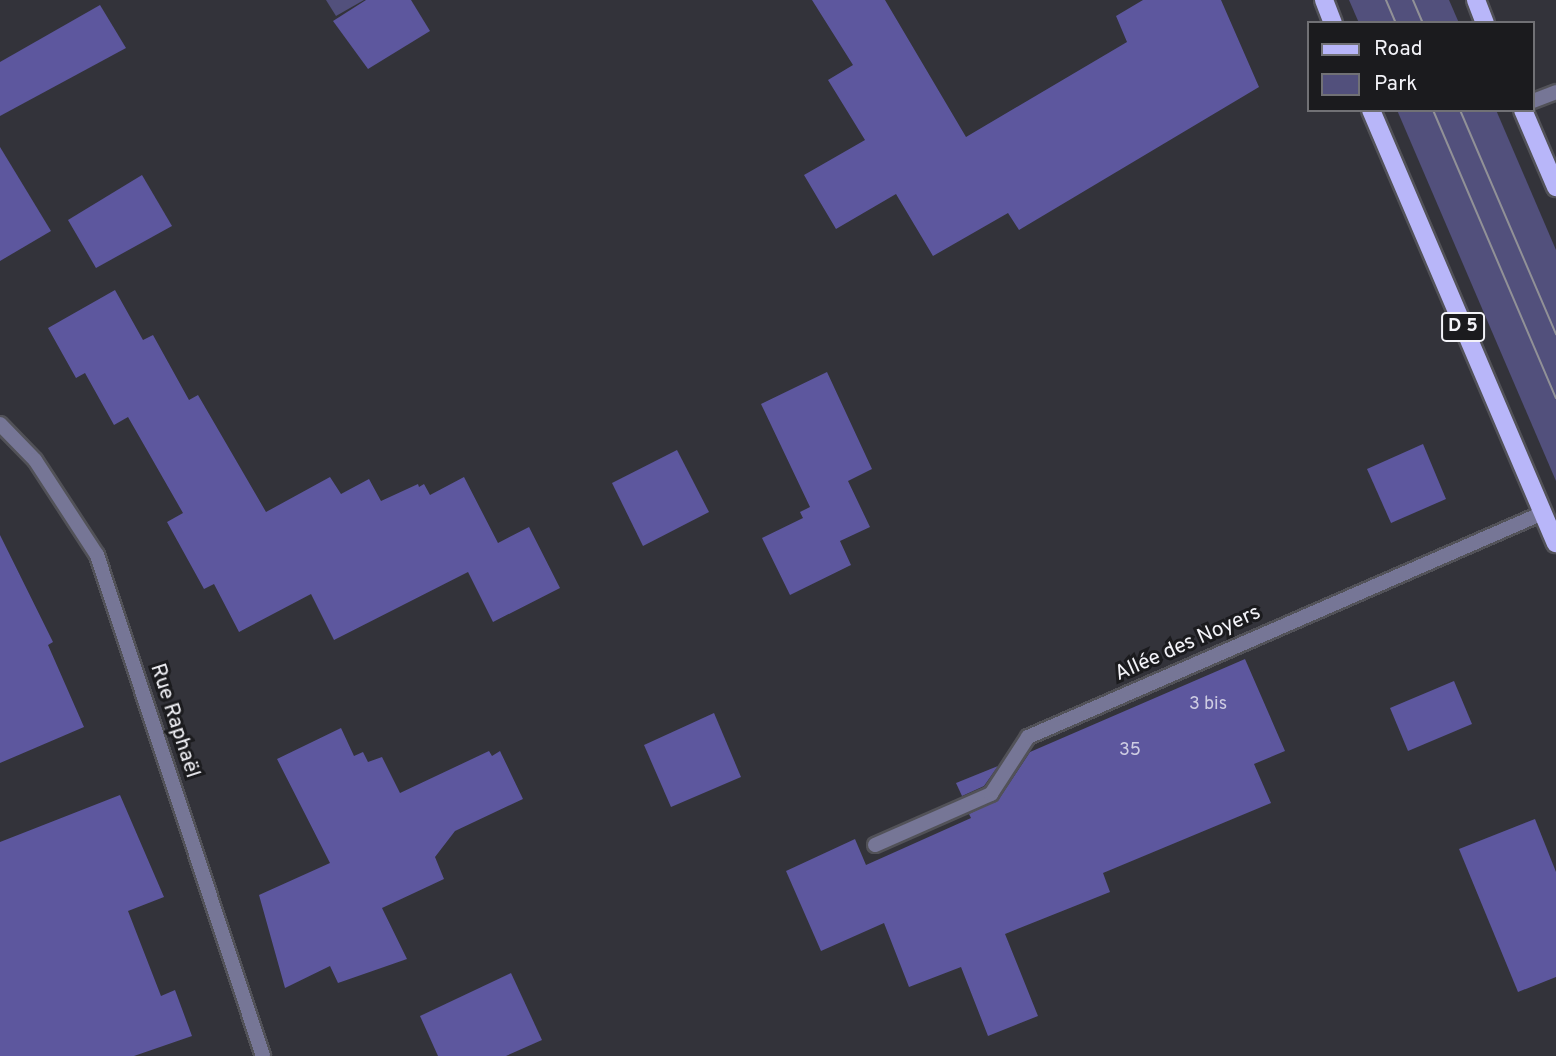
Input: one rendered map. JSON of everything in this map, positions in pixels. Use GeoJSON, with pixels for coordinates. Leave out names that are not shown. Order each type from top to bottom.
{"type":"FeatureCollection","features":[{"type":"Feature","properties":{"kind":"main road"},"geometry":{"type":"LineString","coordinates":[[1324,0],[1332,21]]}},
{"type":"Feature","properties":{"kind":"main road"},"geometry":{"type":"LineString","coordinates":[[1476,0],[1484,21]]}},
{"type":"Feature","properties":{"kind":"main road","name":"D 5"},"geometry":{"type":"LineString","coordinates":[[1372,112],[1556,543]]}},
{"type":"Feature","properties":{"kind":"main road"},"geometry":{"type":"LineString","coordinates":[[1524,112],[1556,187]]}},
{"type":"Feature","properties":{"kind":"street"},"geometry":{"type":"LineString","coordinates":[[1535,100],[1556,92]]}},
{"type":"Feature","properties":{"kind":"street","name":"Rue Raphaël"},"geometry":{"type":"LineString","coordinates":[[0,424],[35,460],[97,555],[263,1056]]}},
{"type":"Feature","properties":{"kind":"street","name":"Allée des Noyers"},"geometry":{"type":"LineString","coordinates":[[875,845],[991,794],[1028,737],[1543,513]]}},
{"type":"Feature","properties":{"kind":"green space"},"geometry":{"type":"Polygon","coordinates":[[[326,0],[364,0],[336,16],[326,0]]]}},
{"type":"Feature","properties":{"kind":"green space"},"geometry":{"type":"Polygon","coordinates":[[[1349,0],[1449,0],[1458,21],[1358,21],[1349,0]]]}},
{"type":"Feature","properties":{"kind":"green space"},"geometry":{"type":"Polygon","coordinates":[[[1398,112],[1497,112],[1556,250],[1556,481],[1398,112]]]}},
{"type":"Feature","properties":{"kind":"building"},"geometry":{"type":"Polygon","coordinates":[[[366,0],[411,0],[430,31],[368,69],[333,21],[366,0]]]}},
{"type":"Feature","properties":{"kind":"building"},"geometry":{"type":"Polygon","coordinates":[[[812,0],[885,0],[966,137],[1127,42],[1116,16],[1143,0],[1221,0],[1259,87],[1019,230],[1008,213],[933,256],[896,194],[836,229],[804,175],[865,140],[828,80],[853,65],[812,0]]]}},
{"type":"Feature","properties":{"kind":"building"},"geometry":{"type":"Polygon","coordinates":[[[100,5],[126,48],[0,116],[0,62],[100,5]]]}},
{"type":"Feature","properties":{"kind":"building"},"geometry":{"type":"Polygon","coordinates":[[[0,147],[51,231],[0,261],[0,147]]]}},
{"type":"Feature","properties":{"kind":"building"},"geometry":{"type":"Polygon","coordinates":[[[142,175],[172,226],[96,268],[68,220],[142,175]]]}},
{"type":"Feature","properties":{"kind":"building"},"geometry":{"type":"Polygon","coordinates":[[[115,290],[143,340],[153,335],[189,400],[198,395],[266,512],[330,477],[341,494],[369,479],[381,501],[418,484],[419,487],[424,484],[430,495],[464,477],[498,543],[529,527],[560,588],[493,622],[468,572],[334,640],[311,594],[239,632],[214,584],[204,589],[167,522],[183,513],[128,417],[114,425],[85,373],[76,378],[48,328],[115,290]]]}},
{"type":"Feature","properties":{"kind":"building"},"geometry":{"type":"Polygon","coordinates":[[[827,372],[872,469],[848,481],[870,527],[840,541],[851,565],[790,595],[762,538],[803,518],[800,512],[810,507],[761,404],[827,372]]]}},
{"type":"Feature","properties":{"kind":"building"},"geometry":{"type":"Polygon","coordinates":[[[1423,444],[1446,499],[1391,523],[1367,469],[1423,444]]]}},
{"type":"Feature","properties":{"kind":"building"},"geometry":{"type":"Polygon","coordinates":[[[677,450],[709,512],[643,546],[612,483],[677,450]]]}},
{"type":"Feature","properties":{"kind":"building"},"geometry":{"type":"Polygon","coordinates":[[[0,535],[53,642],[48,645],[84,727],[0,763],[0,535]]]}},
{"type":"Feature","properties":{"kind":"building"},"geometry":{"type":"Polygon","coordinates":[[[1245,659],[1285,751],[1254,764],[1271,803],[1103,873],[1110,892],[1005,934],[1038,1016],[988,1036],[961,967],[909,987],[884,923],[821,951],[786,871],[855,839],[866,865],[971,818],[969,814],[999,799],[1030,752],[1245,659]]]}},
{"type":"Feature","properties":{"kind":"building"},"geometry":{"type":"Polygon","coordinates":[[[1454,681],[1472,724],[1408,751],[1390,708],[1454,681]]]}},
{"type":"Feature","properties":{"kind":"building"},"geometry":{"type":"Polygon","coordinates":[[[714,713],[741,777],[671,807],[644,745],[714,713]]]}},
{"type":"Feature","properties":{"kind":"building"},"geometry":{"type":"Polygon","coordinates":[[[341,728],[354,756],[363,752],[368,762],[382,757],[400,793],[489,751],[492,756],[500,751],[523,799],[455,831],[435,857],[444,879],[382,908],[407,959],[338,983],[330,966],[285,988],[259,895],[330,863],[277,759],[341,728]]]}},
{"type":"Feature","properties":{"kind":"building"},"geometry":{"type":"Polygon","coordinates":[[[998,766],[984,786],[962,796],[956,783],[998,766]]]}},
{"type":"Feature","properties":{"kind":"building"},"geometry":{"type":"Polygon","coordinates":[[[120,795],[164,897],[128,911],[161,996],[175,990],[192,1036],[134,1056],[0,1056],[0,842],[120,795]]]}},
{"type":"Feature","properties":{"kind":"building"},"geometry":{"type":"Polygon","coordinates":[[[1535,819],[1556,872],[1556,977],[1518,992],[1459,849],[1535,819]]]}},
{"type":"Feature","properties":{"kind":"building"},"geometry":{"type":"Polygon","coordinates":[[[511,973],[542,1040],[506,1056],[438,1056],[420,1016],[511,973]]]}},
{"type":"Feature","properties":{"kind":"tram line"},"geometry":{"type":"LineString","coordinates":[[1386,0],[1395,21]]}},
{"type":"Feature","properties":{"kind":"tram line"},"geometry":{"type":"LineString","coordinates":[[1413,0],[1422,21]]}},
{"type":"Feature","properties":{"kind":"tram line"},"geometry":{"type":"LineString","coordinates":[[1434,112],[1556,398]]}},
{"type":"Feature","properties":{"kind":"tram line"},"geometry":{"type":"LineString","coordinates":[[1461,112],[1556,334]]}}]}
